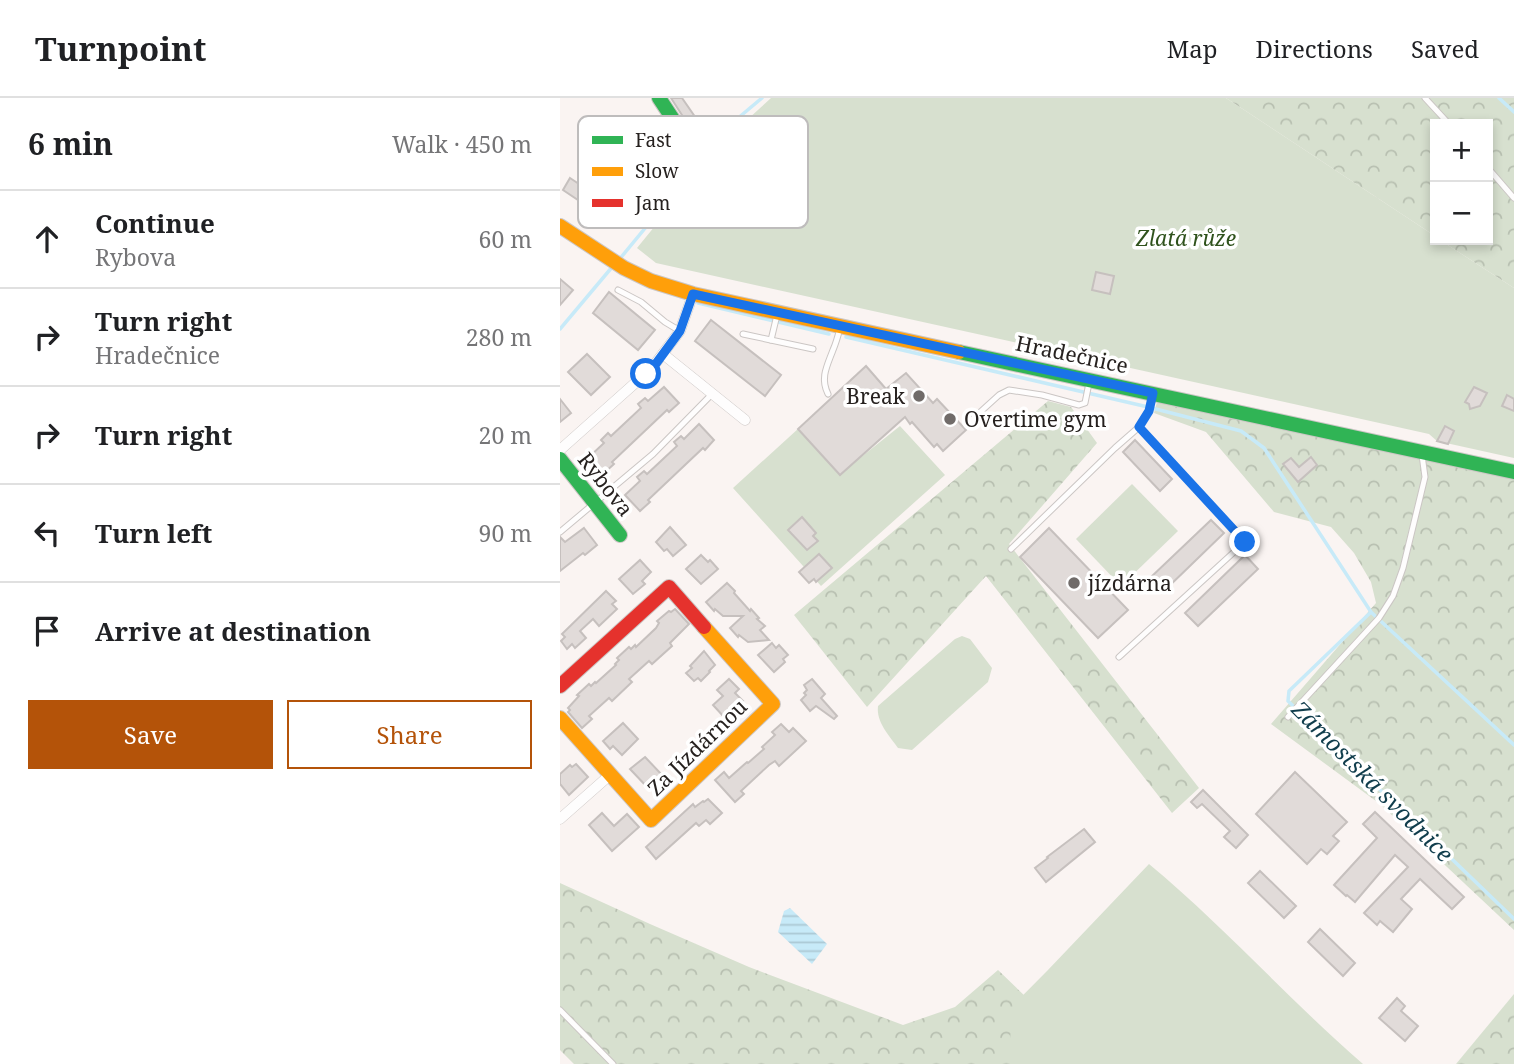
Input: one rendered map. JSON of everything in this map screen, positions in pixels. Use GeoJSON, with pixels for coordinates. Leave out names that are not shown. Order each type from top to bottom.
{"type":"FeatureCollection","features":[{"type":"Feature","properties":{"kind":"street"},"geometry":{"type":"LineString","coordinates":[[659,98],[671,116]]}},
{"type":"Feature","properties":{"kind":"street","name":"Hradečnice"},"geometry":{"type":"LineString","coordinates":[[560,226],[624,268],[651,281],[693,294],[1514,472]]}},
{"type":"Feature","properties":{"kind":"street","name":"Rybova"},"geometry":{"type":"LineString","coordinates":[[560,450],[652,369],[680,331],[693,294]]}},
{"type":"Feature","properties":{"kind":"street"},"geometry":{"type":"LineString","coordinates":[[663,354],[744,420]]}},
{"type":"Feature","properties":{"kind":"street","name":"Rybova"},"geometry":{"type":"LineString","coordinates":[[560,459],[620,535]]}},
{"type":"Feature","properties":{"kind":"street","name":"Za Jízdárnou"},"geometry":{"type":"LineString","coordinates":[[560,686],[669,586],[773,704],[652,820],[560,718]]}},
{"type":"Feature","properties":{"kind":"street"},"geometry":{"type":"LineString","coordinates":[[560,819],[611,774]]}},
{"type":"Feature","properties":{"kind":"lane"},"geometry":{"type":"LineString","coordinates":[[1425,98],[1444,119]]}},
{"type":"Feature","properties":{"kind":"lane"},"geometry":{"type":"LineString","coordinates":[[1493,174],[1514,198]]}},
{"type":"Feature","properties":{"kind":"lane"},"geometry":{"type":"LineString","coordinates":[[618,290],[641,302],[680,331]]}},
{"type":"Feature","properties":{"kind":"lane"},"geometry":{"type":"LineString","coordinates":[[771,340],[778,312]]}},
{"type":"Feature","properties":{"kind":"lane"},"geometry":{"type":"LineString","coordinates":[[828,394],[823,381],[824,374],[840,325]]}},
{"type":"Feature","properties":{"kind":"lane"},"geometry":{"type":"LineString","coordinates":[[743,334],[813,349]]}},
{"type":"Feature","properties":{"kind":"lane"},"geometry":{"type":"LineString","coordinates":[[967,424],[999,395],[1009,390],[1080,405],[1087,397],[1090,380]]}},
{"type":"Feature","properties":{"kind":"lane"},"geometry":{"type":"LineString","coordinates":[[1011,549],[1139,427],[1149,411],[1153,393]]}},
{"type":"Feature","properties":{"kind":"lane"},"geometry":{"type":"LineString","coordinates":[[560,532],[653,454],[712,394]]}},
{"type":"Feature","properties":{"kind":"lane"},"geometry":{"type":"LineString","coordinates":[[1119,657],[1245,542],[1139,427]]}},
{"type":"Feature","properties":{"kind":"lane"},"geometry":{"type":"LineString","coordinates":[[1288,717],[1379,618],[1393,596],[1404,568],[1425,477],[1422,451]]}},
{"type":"Feature","properties":{"kind":"lane"},"geometry":{"type":"LineString","coordinates":[[560,1010],[613,1064]]}},
{"type":"Feature","properties":{"kind":"green space","name":"Zlatá růže"},"geometry":{"type":"Polygon","coordinates":[[[771,98],[1226,98],[1430,233],[1430,245],[1448,245],[1514,288],[1514,458],[1437,441],[1429,434],[656,263],[637,248],[653,228],[808,228],[808,116],[751,116],[771,98]]]}},
{"type":"Feature","properties":{"kind":"green space"},"geometry":{"type":"Polygon","coordinates":[[[1226,98],[1514,98],[1514,288],[1448,245],[1493,245],[1493,119],[1430,119],[1430,233],[1226,98]]]}},
{"type":"Feature","properties":{"kind":"green space"},"geometry":{"type":"Polygon","coordinates":[[[1048,401],[1071,407],[1097,443],[1009,544],[1199,788],[1172,813],[986,576],[867,707],[794,615],[1048,401]]]}},
{"type":"Feature","properties":{"kind":"green space"},"geometry":{"type":"Polygon","coordinates":[[[1157,402],[1514,478],[1514,930],[1380,804],[1271,724],[1376,603],[1371,582],[1354,553],[1331,527],[1274,512],[1206,432],[1154,413],[1157,402]]]}},
{"type":"Feature","properties":{"kind":"green space"},"geometry":{"type":"Polygon","coordinates":[[[900,426],[945,475],[821,586],[733,488],[799,428],[840,474],[900,426]]]}},
{"type":"Feature","properties":{"kind":"green space"},"geometry":{"type":"Polygon","coordinates":[[[1132,484],[1178,531],[1121,586],[1076,539],[1132,484]]]}},
{"type":"Feature","properties":{"kind":"green space"},"geometry":{"type":"Polygon","coordinates":[[[962,636],[970,639],[992,668],[988,682],[912,750],[898,748],[881,723],[878,706],[955,639],[962,636]]]}},
{"type":"Feature","properties":{"kind":"green space"},"geometry":{"type":"Polygon","coordinates":[[[1149,864],[1204,912],[1363,1064],[956,1064],[1149,864]]]}},
{"type":"Feature","properties":{"kind":"green space"},"geometry":{"type":"Polygon","coordinates":[[[560,883],[749,967],[903,1025],[955,1007],[998,970],[1027,998],[1011,1019],[1010,1045],[1018,1064],[574,1064],[560,1050],[560,883]]]}},
{"type":"Feature","properties":{"kind":"green space"},"geometry":{"type":"Polygon","coordinates":[[[1514,994],[1514,1064],[1456,1064],[1514,994]]]}},
{"type":"Feature","properties":{"kind":"water"},"geometry":{"type":"Polygon","coordinates":[[[790,908],[827,944],[812,964],[778,932],[784,911],[790,908]]]}},
{"type":"Feature","properties":{"kind":"building"},"geometry":{"type":"Polygon","coordinates":[[[671,98],[682,98],[694,116],[683,116],[671,98]]]}},
{"type":"Feature","properties":{"kind":"building"},"geometry":{"type":"Polygon","coordinates":[[[570,178],[578,183],[578,200],[563,190],[570,178]]]}},
{"type":"Feature","properties":{"kind":"building"},"geometry":{"type":"Polygon","coordinates":[[[1096,272],[1114,276],[1110,294],[1092,290],[1096,272]]]}},
{"type":"Feature","properties":{"kind":"building"},"geometry":{"type":"Polygon","coordinates":[[[560,279],[573,290],[560,305],[560,279]]]}},
{"type":"Feature","properties":{"kind":"building"},"geometry":{"type":"Polygon","coordinates":[[[609,292],[655,330],[638,350],[593,313],[609,292]]]}},
{"type":"Feature","properties":{"kind":"building"},"geometry":{"type":"Polygon","coordinates":[[[711,320],[781,375],[765,396],[695,341],[711,320]]]}},
{"type":"Feature","properties":{"kind":"building"},"geometry":{"type":"Polygon","coordinates":[[[587,354],[610,377],[591,395],[568,372],[587,354]]]}},
{"type":"Feature","properties":{"kind":"building"},"geometry":{"type":"Polygon","coordinates":[[[866,366],[886,389],[906,373],[933,403],[937,399],[966,430],[943,451],[937,444],[934,447],[905,417],[840,475],[798,429],[866,366]]]}},
{"type":"Feature","properties":{"kind":"building"},"geometry":{"type":"Polygon","coordinates":[[[664,387],[679,403],[669,412],[667,410],[612,462],[614,464],[604,473],[589,457],[604,443],[601,440],[608,433],[611,436],[641,408],[638,404],[645,398],[648,401],[664,387]]]}},
{"type":"Feature","properties":{"kind":"building"},"geometry":{"type":"Polygon","coordinates":[[[1474,387],[1487,393],[1480,406],[1470,409],[1465,402],[1474,387]]]}},
{"type":"Feature","properties":{"kind":"building"},"geometry":{"type":"Polygon","coordinates":[[[1507,395],[1514,399],[1514,411],[1502,406],[1507,395]]]}},
{"type":"Feature","properties":{"kind":"building"},"geometry":{"type":"Polygon","coordinates":[[[560,399],[571,413],[560,422],[560,399]]]}},
{"type":"Feature","properties":{"kind":"building"},"geometry":{"type":"Polygon","coordinates":[[[699,424],[714,440],[648,500],[650,502],[640,511],[625,495],[640,481],[637,477],[644,471],[647,474],[677,446],[674,442],[681,436],[684,439],[699,424]]]}},
{"type":"Feature","properties":{"kind":"building"},"geometry":{"type":"Polygon","coordinates":[[[1445,426],[1454,431],[1448,444],[1437,441],[1445,426]]]}},
{"type":"Feature","properties":{"kind":"building"},"geometry":{"type":"Polygon","coordinates":[[[1135,440],[1172,479],[1160,491],[1123,452],[1135,440]]]}},
{"type":"Feature","properties":{"kind":"building"},"geometry":{"type":"Polygon","coordinates":[[[1311,457],[1317,465],[1298,482],[1283,464],[1291,458],[1299,467],[1311,457]]]}},
{"type":"Feature","properties":{"kind":"building"},"geometry":{"type":"Polygon","coordinates":[[[802,517],[816,533],[813,536],[818,541],[807,550],[788,530],[802,517]]]}},
{"type":"Feature","properties":{"kind":"building"},"geometry":{"type":"Polygon","coordinates":[[[1211,520],[1224,533],[1164,591],[1151,577],[1211,520]]]}},
{"type":"Feature","properties":{"kind":"building"},"geometry":{"type":"Polygon","coordinates":[[[670,527],[686,545],[673,556],[656,542],[670,527]]]}},
{"type":"Feature","properties":{"kind":"building"},"geometry":{"type":"Polygon","coordinates":[[[584,528],[597,545],[560,571],[560,537],[565,542],[584,528]]]}},
{"type":"Feature","properties":{"kind":"building","name":"jízdárna"},"geometry":{"type":"Polygon","coordinates":[[[1049,528],[1128,610],[1098,638],[1020,557],[1049,528]]]}},
{"type":"Feature","properties":{"kind":"building"},"geometry":{"type":"Polygon","coordinates":[[[819,554],[832,568],[816,582],[814,579],[809,583],[799,572],[819,554]]]}},
{"type":"Feature","properties":{"kind":"building"},"geometry":{"type":"Polygon","coordinates":[[[701,555],[718,569],[701,584],[686,569],[701,555]]]}},
{"type":"Feature","properties":{"kind":"building"},"geometry":{"type":"Polygon","coordinates":[[[1245,555],[1258,569],[1198,626],[1185,613],[1245,555]]]}},
{"type":"Feature","properties":{"kind":"building"},"geometry":{"type":"Polygon","coordinates":[[[640,560],[651,572],[642,581],[645,584],[633,594],[619,579],[640,560]]]}},
{"type":"Feature","properties":{"kind":"building"},"geometry":{"type":"Polygon","coordinates":[[[727,583],[765,626],[760,630],[769,640],[748,642],[739,635],[738,637],[730,628],[743,616],[723,616],[706,602],[727,583]]]}},
{"type":"Feature","properties":{"kind":"building"},"geometry":{"type":"Polygon","coordinates":[[[606,591],[616,601],[612,604],[617,609],[599,626],[593,619],[580,631],[586,638],[575,648],[572,644],[567,649],[561,641],[565,637],[562,634],[606,591]]]}},
{"type":"Feature","properties":{"kind":"building"},"geometry":{"type":"Polygon","coordinates":[[[675,609],[689,624],[670,643],[672,646],[652,664],[649,661],[629,679],[632,682],[612,701],[609,698],[589,716],[592,719],[582,728],[568,712],[568,708],[579,696],[577,695],[589,684],[591,686],[596,683],[616,665],[619,660],[617,658],[629,647],[636,647],[656,628],[659,623],[657,621],[675,609]]]}},
{"type":"Feature","properties":{"kind":"building"},"geometry":{"type":"Polygon","coordinates":[[[772,643],[776,648],[779,645],[788,655],[783,659],[785,662],[774,672],[758,655],[772,643]]]}},
{"type":"Feature","properties":{"kind":"building"},"geometry":{"type":"Polygon","coordinates":[[[704,651],[715,665],[701,681],[698,678],[694,681],[686,673],[704,651]]]}},
{"type":"Feature","properties":{"kind":"building"},"geometry":{"type":"Polygon","coordinates":[[[729,679],[739,689],[735,693],[743,701],[725,718],[713,705],[723,696],[717,690],[729,679]]]}},
{"type":"Feature","properties":{"kind":"building"},"geometry":{"type":"Polygon","coordinates":[[[812,679],[825,694],[821,698],[837,716],[834,719],[816,706],[810,711],[801,700],[807,690],[804,685],[812,679]]]}},
{"type":"Feature","properties":{"kind":"building"},"geometry":{"type":"Polygon","coordinates":[[[623,723],[638,739],[622,755],[613,746],[610,749],[603,741],[623,723]]]}},
{"type":"Feature","properties":{"kind":"building"},"geometry":{"type":"Polygon","coordinates":[[[781,724],[789,732],[793,728],[806,741],[779,766],[775,761],[769,765],[741,791],[744,794],[735,802],[715,780],[724,772],[729,778],[748,763],[764,749],[762,747],[775,735],[772,732],[781,724]]]}},
{"type":"Feature","properties":{"kind":"building"},"geometry":{"type":"Polygon","coordinates":[[[645,757],[663,776],[649,789],[630,769],[645,757]]]}},
{"type":"Feature","properties":{"kind":"building"},"geometry":{"type":"Polygon","coordinates":[[[576,764],[588,777],[569,795],[560,784],[560,774],[570,765],[572,767],[576,764]]]}},
{"type":"Feature","properties":{"kind":"building"},"geometry":{"type":"Polygon","coordinates":[[[1295,772],[1347,822],[1333,836],[1339,841],[1327,854],[1321,849],[1307,864],[1256,814],[1295,772]]]}},
{"type":"Feature","properties":{"kind":"building"},"geometry":{"type":"Polygon","coordinates":[[[1203,790],[1248,835],[1236,848],[1224,837],[1230,831],[1202,804],[1197,808],[1191,802],[1203,790]]]}},
{"type":"Feature","properties":{"kind":"building"},"geometry":{"type":"Polygon","coordinates":[[[708,799],[722,813],[710,824],[706,820],[699,826],[696,823],[656,859],[646,847],[693,804],[695,807],[708,799]]]}},
{"type":"Feature","properties":{"kind":"building"},"geometry":{"type":"Polygon","coordinates":[[[1375,812],[1464,897],[1452,909],[1420,879],[1401,899],[1412,909],[1393,932],[1380,921],[1377,925],[1364,913],[1408,867],[1395,855],[1355,902],[1334,885],[1377,838],[1363,824],[1375,812]]]}},
{"type":"Feature","properties":{"kind":"building"},"geometry":{"type":"Polygon","coordinates":[[[602,813],[614,826],[627,814],[639,827],[612,851],[589,825],[602,813]]]}},
{"type":"Feature","properties":{"kind":"building"},"geometry":{"type":"Polygon","coordinates":[[[1084,829],[1095,842],[1046,882],[1035,868],[1084,829]]]}},
{"type":"Feature","properties":{"kind":"building"},"geometry":{"type":"Polygon","coordinates":[[[1260,871],[1296,906],[1284,918],[1248,883],[1260,871]]]}},
{"type":"Feature","properties":{"kind":"building"},"geometry":{"type":"Polygon","coordinates":[[[1320,929],[1355,963],[1343,976],[1308,942],[1320,929]]]}},
{"type":"Feature","properties":{"kind":"building"},"geometry":{"type":"Polygon","coordinates":[[[1397,998],[1405,1006],[1401,1011],[1418,1026],[1405,1041],[1379,1018],[1397,998]]]}},
{"type":"Feature","properties":{"kind":"waterway","name":"Zámostská svodnice"},"geometry":{"type":"LineString","coordinates":[[741,116],[762,98]]}},
{"type":"Feature","properties":{"kind":"waterway"},"geometry":{"type":"LineString","coordinates":[[1499,98],[1514,112]]}},
{"type":"Feature","properties":{"kind":"waterway","name":"Zámostská svodnice"},"geometry":{"type":"LineString","coordinates":[[618,261],[645,228]]}},
{"type":"Feature","properties":{"kind":"waterway","name":"Zámostská svodnice"},"geometry":{"type":"LineString","coordinates":[[560,329],[613,266]]}},
{"type":"Feature","properties":{"kind":"waterway","name":"Zámostská svodnice"},"geometry":{"type":"LineString","coordinates":[[698,303],[829,334]]}},
{"type":"Feature","properties":{"kind":"waterway","name":"Zámostská svodnice"},"geometry":{"type":"LineString","coordinates":[[846,337],[1241,431],[1264,448],[1371,612],[1289,691],[1288,701],[1514,919]]}},
{"type":"Feature","properties":{"kind":"waterway"},"geometry":{"type":"LineString","coordinates":[[1372,613],[1514,745]]}},
{"type":"Feature","properties":{"kind":"traffic: fast"},"geometry":{"type":"LineString","coordinates":[[659,98],[671,116]]}},
{"type":"Feature","properties":{"kind":"traffic: fast"},"geometry":{"type":"LineString","coordinates":[[959,352],[1514,472]]}},
{"type":"Feature","properties":{"kind":"traffic: fast"},"geometry":{"type":"LineString","coordinates":[[560,459],[620,535]]}},
{"type":"Feature","properties":{"kind":"traffic: slow"},"geometry":{"type":"LineString","coordinates":[[560,226],[624,268],[651,281],[693,294],[959,352]]}},
{"type":"Feature","properties":{"kind":"traffic: slow"},"geometry":{"type":"LineString","coordinates":[[560,718],[651,820],[773,704],[704,627]]}},
{"type":"Feature","properties":{"kind":"traffic: jam"},"geometry":{"type":"LineString","coordinates":[[560,686],[669,587],[704,627]]}},
{"type":"Feature","properties":{"kind":"place","name":"Break"},"geometry":{"type":"Point","coordinates":[919,396]}},
{"type":"Feature","properties":{"kind":"place","name":"Overtime gym"},"geometry":{"type":"Point","coordinates":[950,419]}},
{"type":"Feature","properties":{"kind":"place","name":"jízdárna"},"geometry":{"type":"Point","coordinates":[1074,583]}},
{"type":"Feature","properties":{"kind":"route"},"geometry":{"type":"LineString","coordinates":[[646,374],[680,331],[693,294],[1153,393],[1149,411],[1139,427],[1245,542]]}}]}
